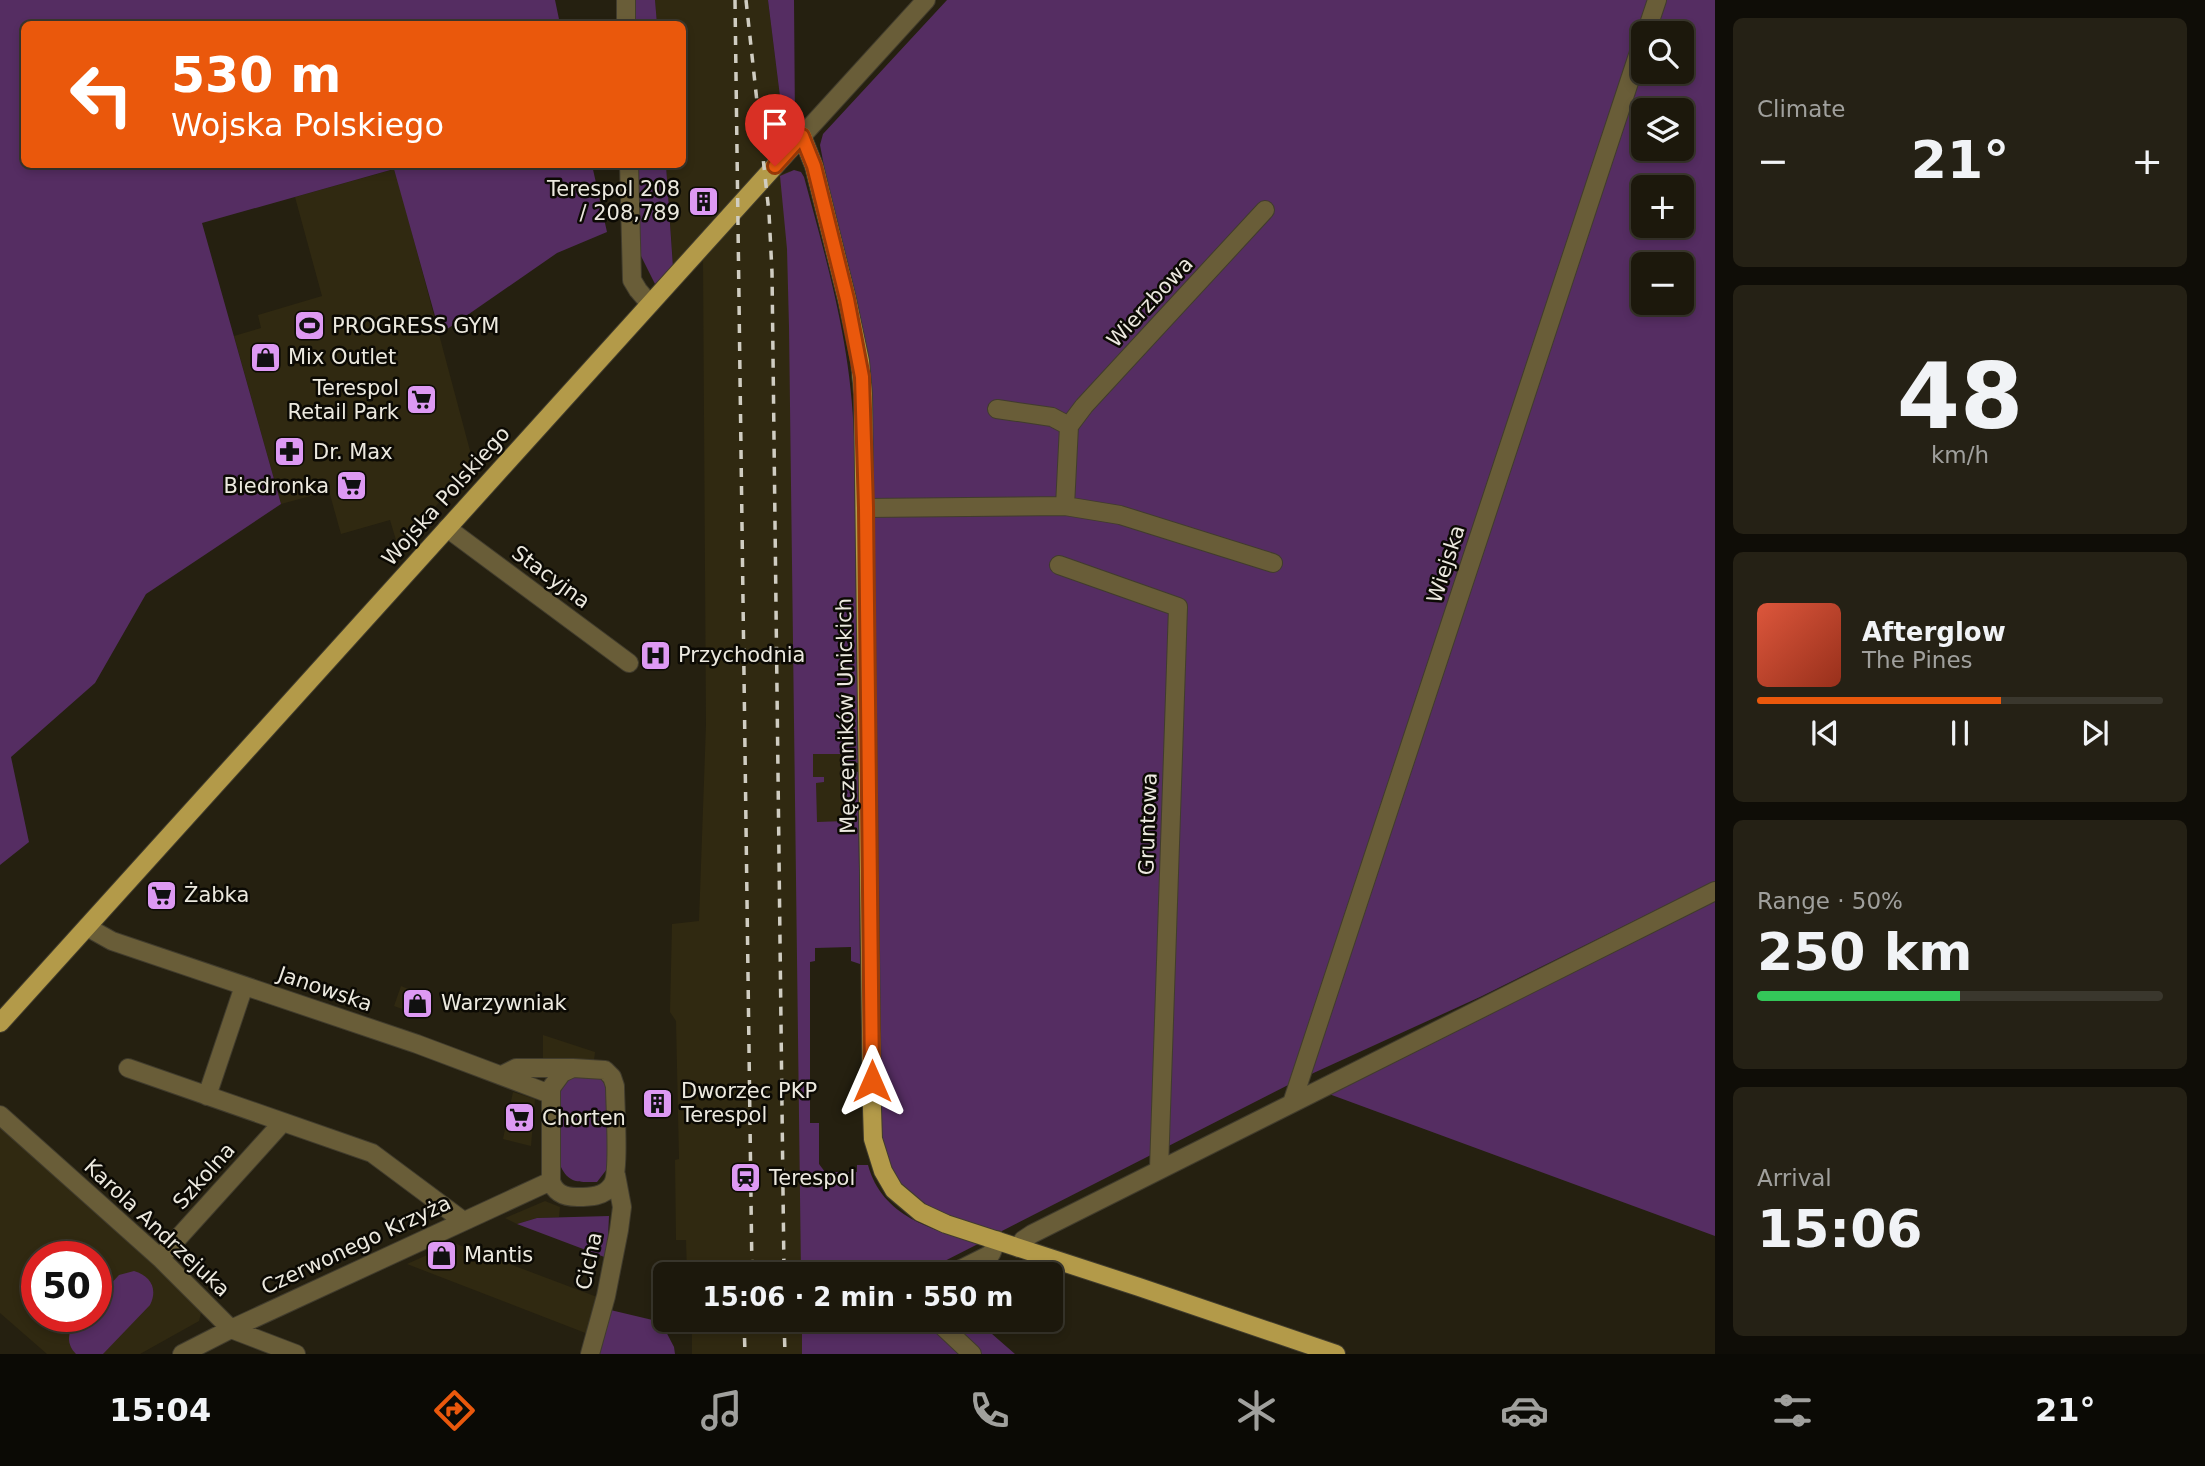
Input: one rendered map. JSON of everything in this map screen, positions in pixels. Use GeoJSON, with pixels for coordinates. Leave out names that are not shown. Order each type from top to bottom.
{"type":"FeatureCollection","features":[{"type":"Feature","properties":{"kind":"main road","name":"Wojska Polskiego"},"geometry":{"type":"LineString","coordinates":[[0,1023],[802,136]]}},
{"type":"Feature","properties":{"kind":"main road","name":"Męczenników Unickich"},"geometry":{"type":"LineString","coordinates":[[802,136],[814,166],[860,361],[866,508],[873,1139],[887,1179],[910,1206],[946,1224],[1336,1354]]}},
{"type":"Feature","properties":{"kind":"street"},"geometry":{"type":"LineString","coordinates":[[626,0],[626,21]]}},
{"type":"Feature","properties":{"kind":"street","name":"Wojska Polskiego"},"geometry":{"type":"LineString","coordinates":[[802,136],[926,0]]}},
{"type":"Feature","properties":{"kind":"street"},"geometry":{"type":"LineString","coordinates":[[1650,21],[1657,0]]}},
{"type":"Feature","properties":{"kind":"street","name":"Wiejska"},"geometry":{"type":"LineString","coordinates":[[1292,1102],[1631,76]]}},
{"type":"Feature","properties":{"kind":"street"},"geometry":{"type":"LineString","coordinates":[[629,168],[632,280],[650,304]]}},
{"type":"Feature","properties":{"kind":"street","name":"Wierzbowa"},"geometry":{"type":"LineString","coordinates":[[1069,426],[1084,406],[1265,210]]}},
{"type":"Feature","properties":{"kind":"street"},"geometry":{"type":"LineString","coordinates":[[997,410],[1052,417],[1069,426],[1065,506]]}},
{"type":"Feature","properties":{"kind":"street"},"geometry":{"type":"LineString","coordinates":[[866,508],[1065,506],[1120,515],[1273,563]]}},
{"type":"Feature","properties":{"kind":"street","name":"Stacyjna"},"geometry":{"type":"LineString","coordinates":[[447,528],[629,663]]}},
{"type":"Feature","properties":{"kind":"street","name":"Gruntowa"},"geometry":{"type":"LineString","coordinates":[[1059,565],[1178,607],[1159,1169]]}},
{"type":"Feature","properties":{"kind":"street"},"geometry":{"type":"LineString","coordinates":[[1019,1248],[1023,1240],[1032,1234],[1715,891]]}},
{"type":"Feature","properties":{"kind":"street","name":"Janowska"},"geometry":{"type":"LineString","coordinates":[[87,928],[111,941],[502,1074],[550,1094]]}},
{"type":"Feature","properties":{"kind":"street"},"geometry":{"type":"LineString","coordinates":[[207,1096],[244,986]]}},
{"type":"Feature","properties":{"kind":"street"},"geometry":{"type":"LineString","coordinates":[[128,1068],[372,1153],[462,1220]]}},
{"type":"Feature","properties":{"kind":"street","name":"Cicha"},"geometry":{"type":"LineString","coordinates":[[502,1074],[516,1068],[601,1069],[609,1073],[614,1081],[616,1175],[622,1207],[606,1297],[590,1354]]}},
{"type":"Feature","properties":{"kind":"street"},"geometry":{"type":"LineString","coordinates":[[573,1068],[557,1077],[550,1094],[551,1181],[556,1191],[562,1195],[592,1196],[608,1189],[616,1175]]}},
{"type":"Feature","properties":{"kind":"street","name":"Karola Andrzejuka"},"geometry":{"type":"LineString","coordinates":[[0,1115],[160,1258],[232,1329],[296,1354]]}},
{"type":"Feature","properties":{"kind":"street","name":"Szkolna"},"geometry":{"type":"LineString","coordinates":[[160,1258],[282,1123]]}},
{"type":"Feature","properties":{"kind":"street","name":"Czerwonego Krzyża"},"geometry":{"type":"LineString","coordinates":[[182,1354],[462,1220],[551,1181]]}},
{"type":"Feature","properties":{"kind":"street"},"geometry":{"type":"LineString","coordinates":[[975,1262],[991,1254],[993,1239]]}},
{"type":"Feature","properties":{"kind":"street"},"geometry":{"type":"LineString","coordinates":[[949,1332],[972,1354]]}},
{"type":"Feature","properties":{"kind":"shaded area"},"geometry":{"type":"Polygon","coordinates":[[[0,0],[555,0],[559,21],[21,21],[21,168],[593,168],[607,232],[557,253],[440,334],[394,169],[202,223],[281,504],[146,594],[95,683],[11,757],[29,842],[0,865],[0,0]]]}},
{"type":"Feature","properties":{"kind":"shaded area"},"geometry":{"type":"Polygon","coordinates":[[[626,0],[655,0],[657,21],[626,21],[626,0]]]}},
{"type":"Feature","properties":{"kind":"shaded area"},"geometry":{"type":"Polygon","coordinates":[[[655,0],[768,0],[785,137],[777,145],[780,175],[790,171],[854,744],[854,833],[809,834],[810,1123],[819,1123],[819,1164],[827,1176],[830,1262],[687,1262],[686,1240],[676,1240],[675,1160],[679,1159],[676,1021],[670,1012],[672,924],[699,921],[706,725],[703,261],[675,291],[666,168],[686,168],[686,21],[657,21],[655,0]]]}},
{"type":"Feature","properties":{"kind":"shaded area"},"geometry":{"type":"Polygon","coordinates":[[[768,0],[794,0],[795,123],[785,137],[768,0]]]}},
{"type":"Feature","properties":{"kind":"shaded area"},"geometry":{"type":"Polygon","coordinates":[[[947,0],[1715,0],[1715,881],[1480,997],[1296,1081],[998,1233],[936,1211],[907,1193],[896,1182],[889,1169],[881,1137],[872,421],[820,145],[823,134],[947,0]]]}},
{"type":"Feature","properties":{"kind":"shaded area"},"geometry":{"type":"Polygon","coordinates":[[[629,168],[666,168],[673,267],[655,284],[639,252],[629,168]]]}},
{"type":"Feature","properties":{"kind":"shaded area"},"geometry":{"type":"Polygon","coordinates":[[[395,169],[473,462],[399,550],[390,520],[341,534],[329,491],[281,504],[234,336],[261,328],[258,315],[322,296],[295,197],[395,169]]]}},
{"type":"Feature","properties":{"kind":"shaded area"},"geometry":{"type":"Polygon","coordinates":[[[794,170],[801,172],[804,177],[843,337],[854,437],[858,763],[847,761],[844,754],[813,754],[813,777],[824,777],[824,782],[816,783],[817,822],[845,821],[845,779],[853,779],[854,771],[858,772],[860,964],[851,961],[851,947],[815,948],[815,961],[810,962],[810,1123],[819,1123],[819,1164],[825,1172],[857,1172],[857,1165],[868,1165],[875,1183],[897,1209],[943,1233],[978,1244],[943,1262],[801,1262],[789,327],[787,249],[780,176],[794,170]]]}},
{"type":"Feature","properties":{"kind":"shaded area"},"geometry":{"type":"Polygon","coordinates":[[[1715,901],[1715,1236],[1329,1094],[1715,901]]]}},
{"type":"Feature","properties":{"kind":"shaded area"},"geometry":{"type":"Polygon","coordinates":[[[401,986],[431,998],[424,1017],[394,1006],[401,986]]]}},
{"type":"Feature","properties":{"kind":"shaded area"},"geometry":{"type":"Polygon","coordinates":[[[543,1035],[595,1052],[594,1060],[543,1060],[543,1035]]]}},
{"type":"Feature","properties":{"kind":"shaded area"},"geometry":{"type":"Polygon","coordinates":[[[574,1074],[597,1074],[607,1087],[607,1169],[597,1182],[571,1179],[561,1167],[560,1089],[566,1078],[574,1074]]]}},
{"type":"Feature","properties":{"kind":"shaded area"},"geometry":{"type":"Polygon","coordinates":[[[513,1092],[535,1099],[531,1146],[503,1139],[513,1092]]]}},
{"type":"Feature","properties":{"kind":"shaded area"},"geometry":{"type":"Polygon","coordinates":[[[0,1126],[202,1309],[199,1321],[140,1354],[47,1354],[22,1332],[112,1332],[112,1241],[21,1241],[21,1331],[0,1313],[0,1126]]]}},
{"type":"Feature","properties":{"kind":"shaded area"},"geometry":{"type":"Polygon","coordinates":[[[545,1201],[560,1207],[559,1217],[537,1218],[517,1224],[505,1218],[545,1201]]]}},
{"type":"Feature","properties":{"kind":"shaded area"},"geometry":{"type":"Polygon","coordinates":[[[609,1216],[607,1258],[517,1224],[537,1218],[609,1216]]]}},
{"type":"Feature","properties":{"kind":"shaded area"},"geometry":{"type":"Polygon","coordinates":[[[454,1243],[597,1297],[588,1334],[407,1264],[454,1243]]]}},
{"type":"Feature","properties":{"kind":"shaded area"},"geometry":{"type":"Polygon","coordinates":[[[134,1271],[145,1276],[153,1289],[150,1305],[103,1354],[76,1354],[70,1344],[71,1332],[112,1332],[112,1283],[119,1275],[134,1271]]]}},
{"type":"Feature","properties":{"kind":"shaded area"},"geometry":{"type":"Polygon","coordinates":[[[602,1308],[653,1320],[653,1332],[666,1332],[675,1354],[590,1354],[602,1308]]]}},
{"type":"Feature","properties":{"kind":"shaded area"},"geometry":{"type":"Polygon","coordinates":[[[692,1332],[825,1332],[824,1354],[692,1354],[692,1332]]]}},
{"type":"Feature","properties":{"kind":"shaded area"},"geometry":{"type":"Polygon","coordinates":[[[802,1332],[990,1332],[1015,1354],[802,1354],[802,1332]]]}},
{"type":"Feature","properties":{"kind":"railway"},"geometry":{"type":"LineString","coordinates":[[735,0],[752,1262]]}},
{"type":"Feature","properties":{"kind":"railway"},"geometry":{"type":"LineString","coordinates":[[746,0],[769,213],[772,272],[784,1262]]}},
{"type":"Feature","properties":{"kind":"railway"},"geometry":{"type":"LineString","coordinates":[[744,1332],[745,1354]]}},
{"type":"Feature","properties":{"kind":"railway"},"geometry":{"type":"LineString","coordinates":[[784,1332],[785,1354]]}},
{"type":"Feature","properties":{"kind":"place","name":"Terespol 208 / 208,789"},"geometry":{"type":"Point","coordinates":[703,201]}},
{"type":"Feature","properties":{"kind":"place","name":"PROGRESS GYM"},"geometry":{"type":"Point","coordinates":[309,326]}},
{"type":"Feature","properties":{"kind":"place","name":"Mix Outlet"},"geometry":{"type":"Point","coordinates":[265,357]}},
{"type":"Feature","properties":{"kind":"place","name":"Terespol Retail Park"},"geometry":{"type":"Point","coordinates":[422,400]}},
{"type":"Feature","properties":{"kind":"place","name":"Dr. Max"},"geometry":{"type":"Point","coordinates":[290,452]}},
{"type":"Feature","properties":{"kind":"place","name":"Biedronka"},"geometry":{"type":"Point","coordinates":[352,486]}},
{"type":"Feature","properties":{"kind":"place","name":"Przychodnia"},"geometry":{"type":"Point","coordinates":[655,655]}},
{"type":"Feature","properties":{"kind":"place","name":"Żabka"},"geometry":{"type":"Point","coordinates":[161,895]}},
{"type":"Feature","properties":{"kind":"place","name":"Warzywniak"},"geometry":{"type":"Point","coordinates":[418,1003]}},
{"type":"Feature","properties":{"kind":"place","name":"Dworzec PKP Terespol"},"geometry":{"type":"Point","coordinates":[658,1103]}},
{"type":"Feature","properties":{"kind":"place","name":"Chorten"},"geometry":{"type":"Point","coordinates":[519,1118]}},
{"type":"Feature","properties":{"kind":"place","name":"Terespol"},"geometry":{"type":"Point","coordinates":[746,1178]}},
{"type":"Feature","properties":{"kind":"place","name":"Mantis"},"geometry":{"type":"Point","coordinates":[441,1255]}},
{"type":"Feature","properties":{"kind":"route"},"geometry":{"type":"LineString","coordinates":[[775,166],[802,136],[814,166],[847,299],[862,377],[866,508],[872,1081]]}}]}
